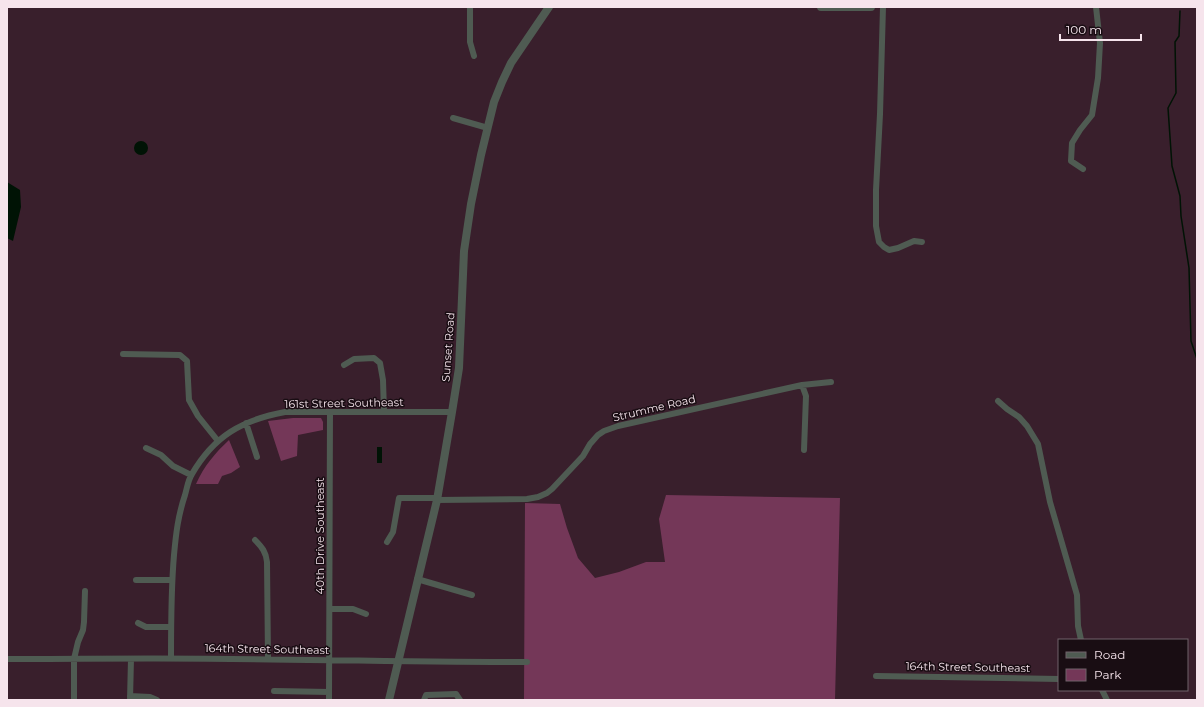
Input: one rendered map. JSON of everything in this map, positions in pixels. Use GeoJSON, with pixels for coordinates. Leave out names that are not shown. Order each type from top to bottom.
{"type":"FeatureCollection","features":[{"type":"Feature","properties":{"kind":"street"},"geometry":{"type":"LineString","coordinates":[[470,7],[470,42],[474,56]]}},
{"type":"Feature","properties":{"kind":"street","name":"Sunset Road"},"geometry":{"type":"LineString","coordinates":[[389,700],[397,661],[437,499],[452,412],[459,368],[464,250],[471,204],[481,155],[494,102],[505,76],[511,63],[549,7]]}},
{"type":"Feature","properties":{"kind":"street"},"geometry":{"type":"LineString","coordinates":[[821,7],[871,7]]}},
{"type":"Feature","properties":{"kind":"street"},"geometry":{"type":"LineString","coordinates":[[883,7],[876,226],[880,242],[889,250],[914,241],[922,242]]}},
{"type":"Feature","properties":{"kind":"street"},"geometry":{"type":"LineString","coordinates":[[1083,168],[1071,161],[1072,142],[1092,115],[1098,78],[1100,43],[1096,7]]}},
{"type":"Feature","properties":{"kind":"street"},"geometry":{"type":"LineString","coordinates":[[453,118],[488,128]]}},
{"type":"Feature","properties":{"kind":"street"},"geometry":{"type":"LineString","coordinates":[[123,354],[180,355],[187,361],[189,400],[198,416],[218,440]]}},
{"type":"Feature","properties":{"kind":"street"},"geometry":{"type":"LineString","coordinates":[[344,365],[354,359],[374,358],[380,363],[383,380],[384,412]]}},
{"type":"Feature","properties":{"kind":"street","name":"Strumme Road"},"geometry":{"type":"LineString","coordinates":[[387,542],[393,532],[399,498],[527,499],[538,497],[552,489],[583,456],[590,444],[598,435],[604,431],[618,426],[802,385],[831,382]]}},
{"type":"Feature","properties":{"kind":"street"},"geometry":{"type":"LineString","coordinates":[[802,385],[806,396],[804,450]]}},
{"type":"Feature","properties":{"kind":"street"},"geometry":{"type":"LineString","coordinates":[[998,401],[1019,417],[1027,426],[1038,444],[1052,510],[1077,595],[1078,626],[1081,639]]}},
{"type":"Feature","properties":{"kind":"street","name":"161st Street Southeast"},"geometry":{"type":"LineString","coordinates":[[171,658],[172,580],[178,520],[182,502],[191,476],[218,440],[246,423],[265,416],[284,412],[452,412]]}},
{"type":"Feature","properties":{"kind":"street","name":"40th Drive Southeast"},"geometry":{"type":"LineString","coordinates":[[329,700],[330,412]]}},
{"type":"Feature","properties":{"kind":"street"},"geometry":{"type":"LineString","coordinates":[[246,423],[257,457]]}},
{"type":"Feature","properties":{"kind":"street"},"geometry":{"type":"LineString","coordinates":[[146,448],[161,454],[173,466],[191,476]]}},
{"type":"Feature","properties":{"kind":"street"},"geometry":{"type":"LineString","coordinates":[[256,540],[263,549],[267,562],[268,659]]}},
{"type":"Feature","properties":{"kind":"street"},"geometry":{"type":"LineString","coordinates":[[418,579],[472,594]]}},
{"type":"Feature","properties":{"kind":"street"},"geometry":{"type":"LineString","coordinates":[[136,580],[172,580]]}},
{"type":"Feature","properties":{"kind":"street"},"geometry":{"type":"LineString","coordinates":[[74,700],[74,659],[78,642],[83,630],[85,591]]}},
{"type":"Feature","properties":{"kind":"street"},"geometry":{"type":"LineString","coordinates":[[330,609],[353,609],[366,614]]}},
{"type":"Feature","properties":{"kind":"street"},"geometry":{"type":"LineString","coordinates":[[138,624],[146,627],[171,627]]}},
{"type":"Feature","properties":{"kind":"street","name":"164th Street Southeast"},"geometry":{"type":"LineString","coordinates":[[7,659],[171,658],[527,662]]}},
{"type":"Feature","properties":{"kind":"street"},"geometry":{"type":"LineString","coordinates":[[130,659],[130,698],[150,697],[157,700]]}},
{"type":"Feature","properties":{"kind":"street","name":"164th Street Southeast"},"geometry":{"type":"LineString","coordinates":[[876,676],[1058,679]]}},
{"type":"Feature","properties":{"kind":"street"},"geometry":{"type":"LineString","coordinates":[[274,691],[329,692]]}},
{"type":"Feature","properties":{"kind":"street"},"geometry":{"type":"LineString","coordinates":[[1102,691],[1107,700]]}},
{"type":"Feature","properties":{"kind":"street"},"geometry":{"type":"LineString","coordinates":[[425,697],[456,694],[460,700]]}},
{"type":"Feature","properties":{"kind":"green space"},"geometry":{"type":"Polygon","coordinates":[[[293,418],[321,418],[323,422],[323,430],[298,435],[297,456],[281,461],[268,421],[293,418]]]}},
{"type":"Feature","properties":{"kind":"green space"},"geometry":{"type":"Polygon","coordinates":[[[229,440],[240,467],[231,473],[222,476],[218,484],[196,484],[210,460],[229,440]]]}},
{"type":"Feature","properties":{"kind":"green space"},"geometry":{"type":"Polygon","coordinates":[[[666,495],[840,498],[835,700],[524,700],[525,503],[560,504],[578,558],[595,578],[619,572],[646,562],[665,562],[659,519],[666,495]]]}},
{"type":"Feature","properties":{"kind":"shaded area"},"geometry":{"type":"Polygon","coordinates":[[[141,141],[146,143],[148,148],[146,153],[141,155],[136,153],[134,148],[136,143],[141,141]]]}},
{"type":"Feature","properties":{"kind":"shaded area"},"geometry":{"type":"Polygon","coordinates":[[[7,182],[20,190],[21,207],[13,241],[7,238],[7,182]]]}},
{"type":"Feature","properties":{"kind":"shaded area"},"geometry":{"type":"Polygon","coordinates":[[[377,447],[382,447],[382,463],[377,463],[377,447]]]}},
{"type":"Feature","properties":{"kind":"waterway"},"geometry":{"type":"LineString","coordinates":[[1180,11],[1179,36],[1175,42],[1176,93],[1168,108],[1172,166],[1180,196],[1181,216],[1189,268],[1191,341],[1197,359]]}}]}
